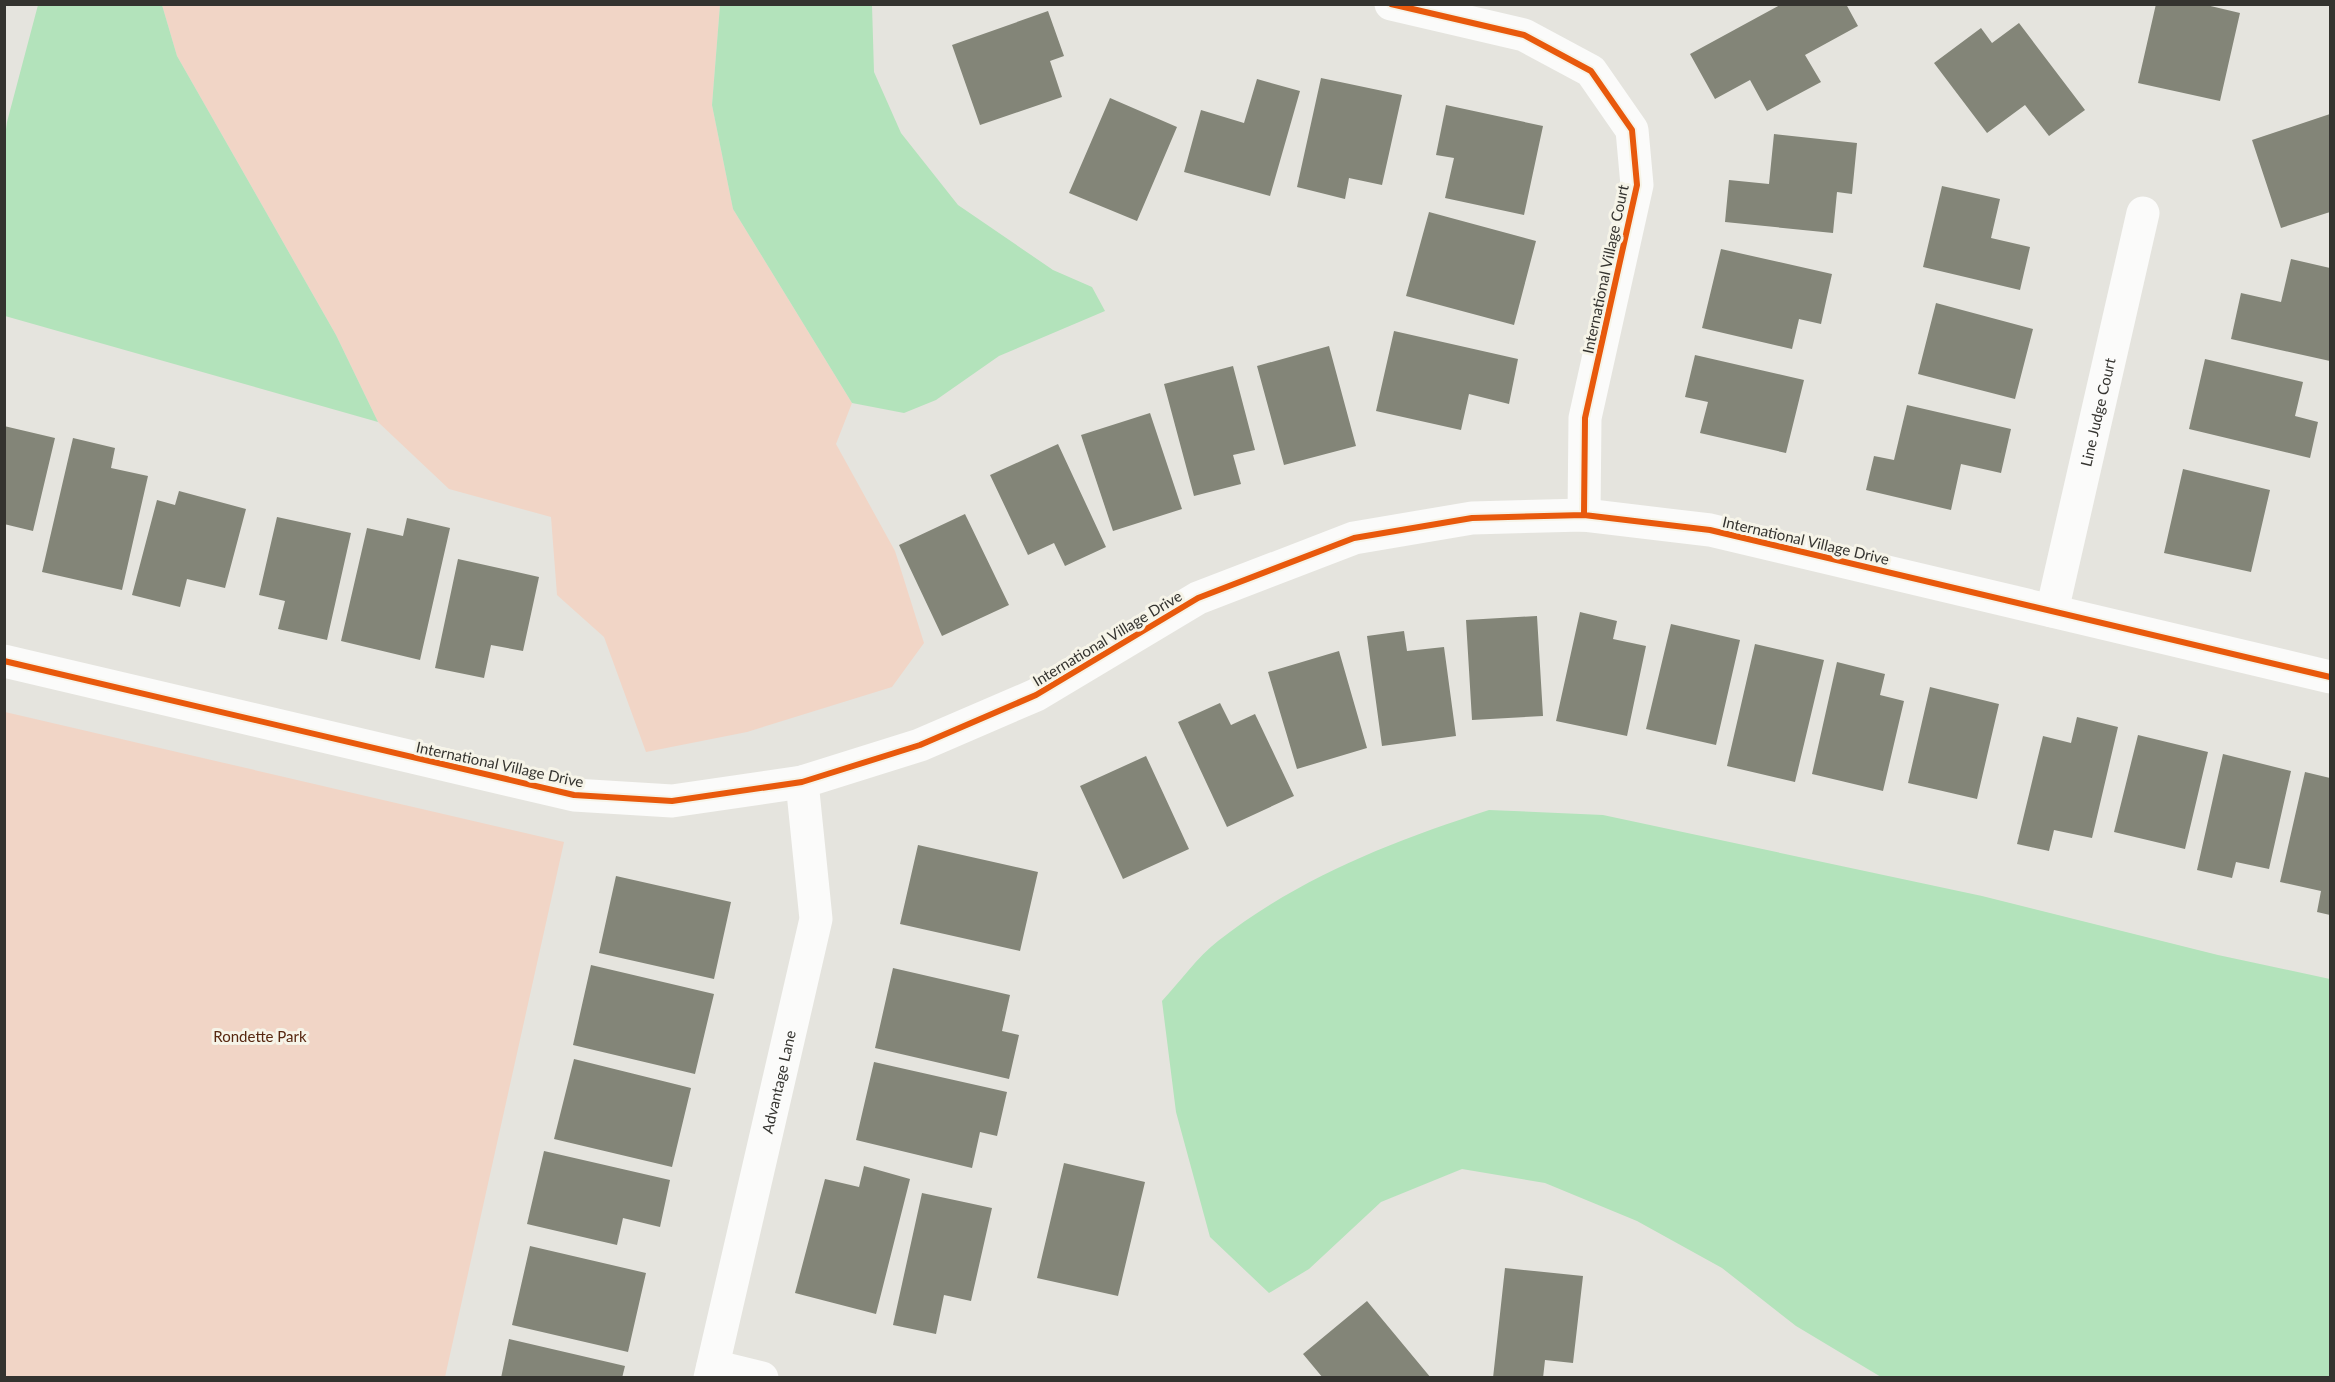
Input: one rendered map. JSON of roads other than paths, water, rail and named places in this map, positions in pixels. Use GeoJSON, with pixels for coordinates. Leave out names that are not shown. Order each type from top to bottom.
{"type":"FeatureCollection","features":[{"type":"Feature","properties":{"kind":"street","name":"International Village Court"},"geometry":{"type":"LineString","coordinates":[[1391,4],[1524,35],[1591,71],[1632,130],[1637,185],[1585,418],[1584,515]]}},
{"type":"Feature","properties":{"kind":"street","name":"Line Judge Court"},"geometry":{"type":"LineString","coordinates":[[2052,611],[2143,213]]}},
{"type":"Feature","properties":{"kind":"street","name":"International Village Drive"},"geometry":{"type":"LineString","coordinates":[[4,661],[574,795],[672,801],[802,782],[920,746],[1036,695],[1198,598],[1354,538],[1472,518],[1584,515],[1710,530],[2331,678]]}},
{"type":"Feature","properties":{"kind":"street","name":"Advantage Lane"},"geometry":{"type":"LineString","coordinates":[[712,1372],[816,919],[802,782]]}},
{"type":"Feature","properties":{"kind":"street"},"geometry":{"type":"LineString","coordinates":[[712,1372],[762,1377]]}},
{"type":"Feature","properties":{"kind":"park label","name":"Rondette Park"},"geometry":{"type":"Point","coordinates":[260,1036]}}]}
